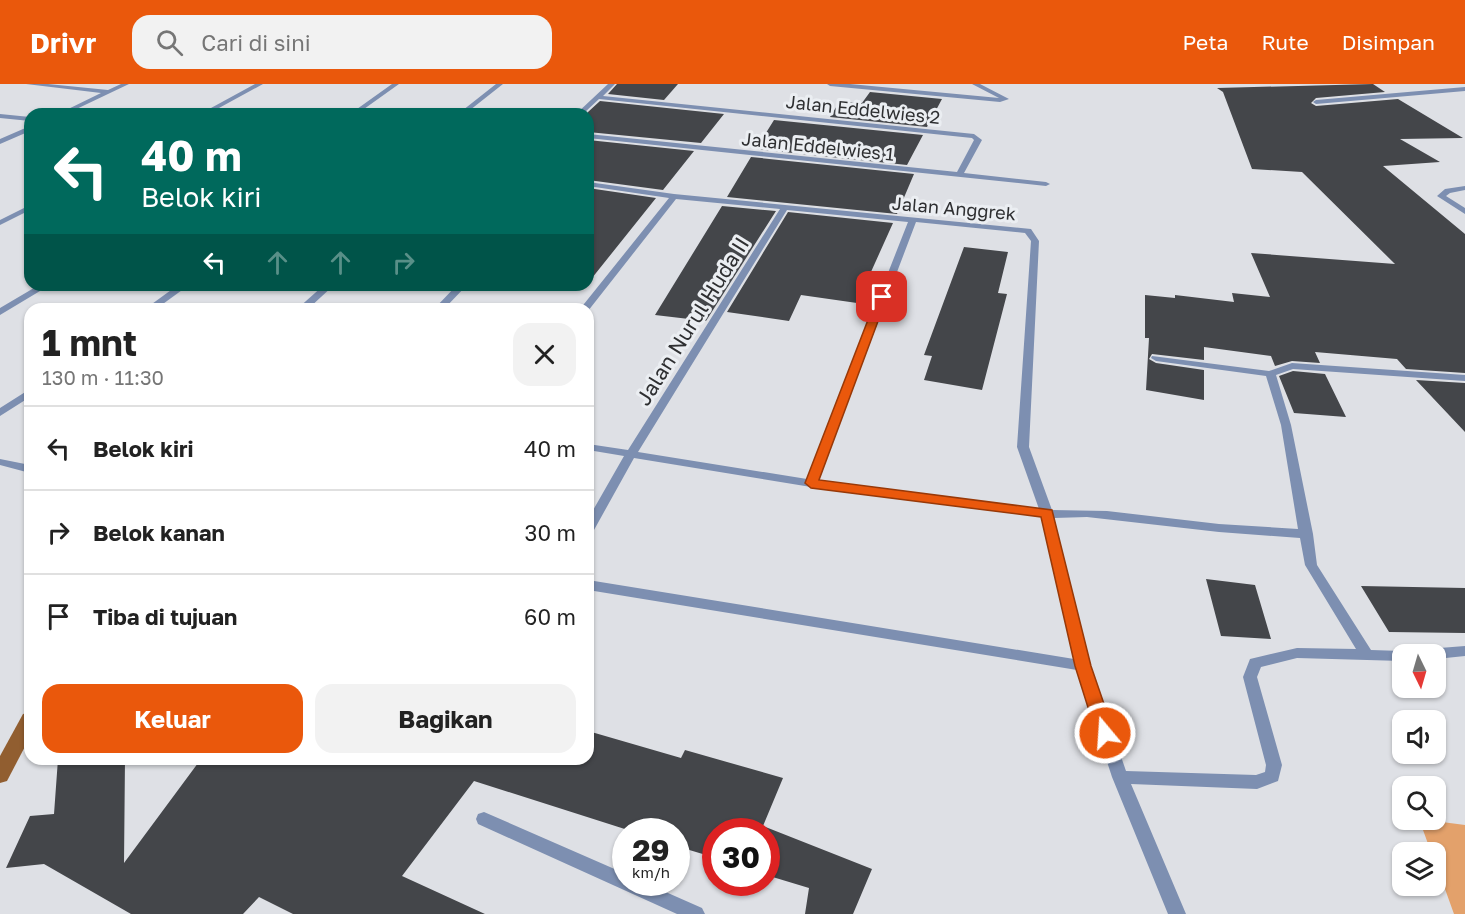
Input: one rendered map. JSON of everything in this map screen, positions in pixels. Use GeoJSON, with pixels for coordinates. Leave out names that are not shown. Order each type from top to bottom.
{"type":"FeatureCollection","features":[{"type":"Feature","properties":{"kind":"street"},"geometry":{"type":"LineString","coordinates":[[29,84],[108,92]]}},
{"type":"Feature","properties":{"kind":"street"},"geometry":{"type":"LineString","coordinates":[[74,108],[126,84]]}},
{"type":"Feature","properties":{"kind":"street"},"geometry":{"type":"LineString","coordinates":[[214,108],[260,84]]}},
{"type":"Feature","properties":{"kind":"street"},"geometry":{"type":"LineString","coordinates":[[361,108],[396,84]]}},
{"type":"Feature","properties":{"kind":"street"},"geometry":{"type":"LineString","coordinates":[[469,108],[500,84]]}},
{"type":"Feature","properties":{"kind":"street"},"geometry":{"type":"LineString","coordinates":[[585,108],[612,84]]}},
{"type":"Feature","properties":{"kind":"street"},"geometry":{"type":"LineString","coordinates":[[830,84],[1000,100],[1006,98],[975,84]]}},
{"type":"Feature","properties":{"kind":"street"},"geometry":{"type":"LineString","coordinates":[[1316,102],[1465,89]]}},
{"type":"Feature","properties":{"kind":"street","name":"Jalan Eddelwies 2"},"geometry":{"type":"LineString","coordinates":[[596,97],[974,136],[978,140],[959,176]]}},
{"type":"Feature","properties":{"kind":"street"},"geometry":{"type":"LineString","coordinates":[[0,116],[24,118]]}},
{"type":"Feature","properties":{"kind":"street"},"geometry":{"type":"LineString","coordinates":[[0,141],[24,131]]}},
{"type":"Feature","properties":{"kind":"street","name":"Jalan Eddelwies 1"},"geometry":{"type":"LineString","coordinates":[[594,137],[1046,184]]}},
{"type":"Feature","properties":{"kind":"street","name":"Jalan Anggrek"},"geometry":{"type":"LineString","coordinates":[[594,185],[674,196],[1028,231],[1033,234],[1035,241],[1023,447],[1047,514]]}},
{"type":"Feature","properties":{"kind":"street"},"geometry":{"type":"LineString","coordinates":[[1465,189],[1448,191],[1441,196],[1465,212]]}},
{"type":"Feature","properties":{"kind":"street"},"geometry":{"type":"LineString","coordinates":[[590,303],[674,196]]}},
{"type":"Feature","properties":{"kind":"street","name":"Jalan Nurul Huda II"},"geometry":{"type":"LineString","coordinates":[[594,519],[631,454],[785,207]]}},
{"type":"Feature","properties":{"kind":"street"},"geometry":{"type":"LineString","coordinates":[[0,223],[24,210]]}},
{"type":"Feature","properties":{"kind":"street"},"geometry":{"type":"LineString","coordinates":[[811,483],[912,221]]}},
{"type":"Feature","properties":{"kind":"street"},"geometry":{"type":"LineString","coordinates":[[0,312],[35,291]]}},
{"type":"Feature","properties":{"kind":"street"},"geometry":{"type":"LineString","coordinates":[[158,303],[176,291]]}},
{"type":"Feature","properties":{"kind":"street"},"geometry":{"type":"LineString","coordinates":[[309,303],[322,291]]}},
{"type":"Feature","properties":{"kind":"street"},"geometry":{"type":"LineString","coordinates":[[445,303],[456,291]]}},
{"type":"Feature","properties":{"kind":"street"},"geometry":{"type":"LineString","coordinates":[[1156,358],[1270,374],[1292,366],[1465,378]]}},
{"type":"Feature","properties":{"kind":"street"},"geometry":{"type":"LineString","coordinates":[[1270,374],[1286,425],[1311,565],[1366,654]]}},
{"type":"Feature","properties":{"kind":"street"},"geometry":{"type":"LineString","coordinates":[[0,413],[24,396]]}},
{"type":"Feature","properties":{"kind":"street"},"geometry":{"type":"LineString","coordinates":[[594,448],[811,483],[1047,514],[1074,512],[1113,514],[1206,527],[1307,534]]}},
{"type":"Feature","properties":{"kind":"street"},"geometry":{"type":"LineString","coordinates":[[0,462],[24,468]]}},
{"type":"Feature","properties":{"kind":"street"},"geometry":{"type":"LineString","coordinates":[[1047,514],[1083,666],[1120,777],[1177,914]]}},
{"type":"Feature","properties":{"kind":"street"},"geometry":{"type":"LineString","coordinates":[[594,586],[1083,666]]}},
{"type":"Feature","properties":{"kind":"street"},"geometry":{"type":"LineString","coordinates":[[1446,652],[1465,651]]}},
{"type":"Feature","properties":{"kind":"street"},"geometry":{"type":"LineString","coordinates":[[1120,777],[1257,782],[1272,776],[1274,765],[1250,677],[1255,663],[1297,653],[1392,655]]}},
{"type":"Feature","properties":{"kind":"street"},"geometry":{"type":"LineString","coordinates":[[484,819],[696,914]]}},
{"type":"Feature","properties":{"kind":"shaded area"},"geometry":{"type":"Polygon","coordinates":[[[1446,823],[1465,825],[1465,914],[1454,914],[1446,892],[1446,842],[1427,842],[1423,830],[1446,830],[1446,823]]]}},
{"type":"Feature","properties":{"kind":"building"},"geometry":{"type":"Polygon","coordinates":[[[617,84],[678,84],[664,100],[608,94],[617,84]]]}},
{"type":"Feature","properties":{"kind":"building"},"geometry":{"type":"Polygon","coordinates":[[[1373,84],[1385,92],[1316,98],[1311,103],[1316,106],[1398,99],[1463,138],[1400,139],[1440,162],[1383,166],[1465,234],[1465,373],[1406,369],[1397,359],[1315,352],[1320,363],[1292,361],[1275,366],[1271,356],[1204,347],[1204,360],[1152,354],[1149,359],[1156,363],[1204,370],[1204,400],[1146,390],[1149,338],[1145,338],[1145,295],[1175,298],[1175,295],[1234,302],[1232,293],[1270,297],[1251,253],[1395,264],[1302,172],[1252,169],[1223,92],[1217,88],[1373,84]]]}},
{"type":"Feature","properties":{"kind":"building"},"geometry":{"type":"Polygon","coordinates":[[[870,92],[942,99],[927,127],[830,117],[840,101],[862,103],[870,92]]]}},
{"type":"Feature","properties":{"kind":"building"},"geometry":{"type":"Polygon","coordinates":[[[600,101],[724,114],[701,143],[594,133],[592,108],[600,101]]]}},
{"type":"Feature","properties":{"kind":"building"},"geometry":{"type":"Polygon","coordinates":[[[774,120],[923,135],[907,165],[756,149],[774,120]]]}},
{"type":"Feature","properties":{"kind":"building"},"geometry":{"type":"Polygon","coordinates":[[[594,141],[694,151],[663,190],[594,181],[594,141]]]}},
{"type":"Feature","properties":{"kind":"building"},"geometry":{"type":"Polygon","coordinates":[[[751,157],[914,174],[897,214],[727,197],[751,157]]]}},
{"type":"Feature","properties":{"kind":"building"},"geometry":{"type":"Polygon","coordinates":[[[594,189],[656,198],[594,276],[594,189]]]}},
{"type":"Feature","properties":{"kind":"building"},"geometry":{"type":"Polygon","coordinates":[[[722,206],[776,211],[706,321],[655,315],[722,206]]]}},
{"type":"Feature","properties":{"kind":"building"},"geometry":{"type":"Polygon","coordinates":[[[788,212],[893,223],[857,303],[801,295],[789,321],[727,312],[788,212]]]}},
{"type":"Feature","properties":{"kind":"building"},"geometry":{"type":"Polygon","coordinates":[[[964,247],[1008,252],[998,293],[1007,294],[982,390],[924,380],[932,356],[924,355],[964,247]]]}},
{"type":"Feature","properties":{"kind":"building"},"geometry":{"type":"Polygon","coordinates":[[[1293,371],[1325,374],[1346,417],[1294,413],[1279,376],[1293,371]]]}},
{"type":"Feature","properties":{"kind":"building"},"geometry":{"type":"Polygon","coordinates":[[[1416,380],[1465,383],[1465,432],[1416,380]]]}},
{"type":"Feature","properties":{"kind":"building"},"geometry":{"type":"Polygon","coordinates":[[[1206,579],[1255,585],[1271,639],[1221,636],[1206,579]]]}},
{"type":"Feature","properties":{"kind":"building"},"geometry":{"type":"Polygon","coordinates":[[[1361,586],[1465,588],[1465,633],[1389,632],[1361,586]]]}},
{"type":"Feature","properties":{"kind":"building"},"geometry":{"type":"Polygon","coordinates":[[[594,733],[681,758],[685,750],[783,778],[766,818],[702,818],[702,854],[690,850],[690,818],[612,818],[612,825],[474,781],[402,876],[485,914],[293,914],[259,897],[243,914],[131,914],[44,864],[6,868],[30,816],[54,814],[58,765],[125,765],[124,863],[197,765],[594,765],[594,733]]]}},
{"type":"Feature","properties":{"kind":"building"},"geometry":{"type":"Polygon","coordinates":[[[780,833],[872,869],[853,914],[805,914],[809,888],[780,879],[780,833]]]}},
{"type":"Feature","properties":{"kind":"waterway"},"geometry":{"type":"LineString","coordinates":[[0,775],[24,730]]}},
{"type":"Feature","properties":{"kind":"route"},"geometry":{"type":"LineString","coordinates":[[882,297],[811,483],[1047,514],[1083,666],[1105,733]]}}]}
